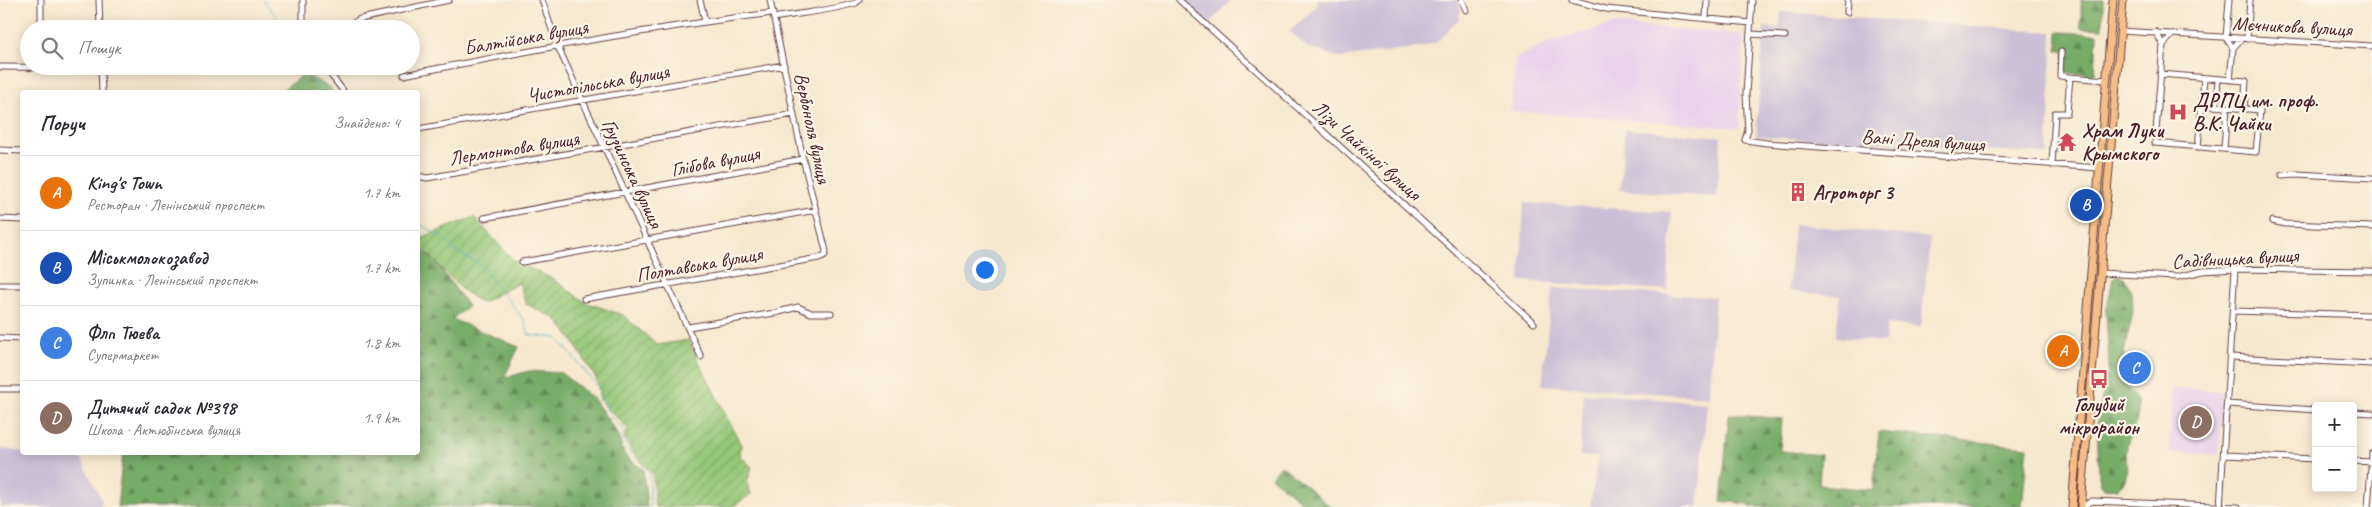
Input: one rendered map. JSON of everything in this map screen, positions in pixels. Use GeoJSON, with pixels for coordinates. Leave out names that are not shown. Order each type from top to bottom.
{"type":"FeatureCollection","features":[{"type":"Feature","properties":{"kind":"main road"},"geometry":{"type":"LineString","coordinates":[[2072,507],[2113,0]]}},
{"type":"Feature","properties":{"kind":"main road"},"geometry":{"type":"LineString","coordinates":[[2082,507],[2123,0]]}},
{"type":"Feature","properties":{"kind":"main road"},"geometry":{"type":"LineString","coordinates":[[2101,139],[2111,139]]}},
{"type":"Feature","properties":{"kind":"main road"},"geometry":{"type":"LineString","coordinates":[[2097,192],[2107,193]]}},
{"type":"Feature","properties":{"kind":"main road"},"geometry":{"type":"LineString","coordinates":[[2076,454],[2085,455]]}},
{"type":"Feature","properties":{"kind":"street"},"geometry":{"type":"LineString","coordinates":[[41,0],[41,20]]}},
{"type":"Feature","properties":{"kind":"street"},"geometry":{"type":"LineString","coordinates":[[99,0],[100,20]]}},
{"type":"Feature","properties":{"kind":"street"},"geometry":{"type":"LineString","coordinates":[[303,0],[303,20]]}},
{"type":"Feature","properties":{"kind":"street"},"geometry":{"type":"LineString","coordinates":[[358,20],[449,0]]}},
{"type":"Feature","properties":{"kind":"street","name":"Грузинська вулиця"},"geometry":{"type":"LineString","coordinates":[[542,0],[557,45],[624,194],[647,239],[701,357]]}},
{"type":"Feature","properties":{"kind":"street"},"geometry":{"type":"LineString","coordinates":[[700,0],[705,21]]}},
{"type":"Feature","properties":{"kind":"street","name":"Вербоноля вулиця"},"geometry":{"type":"LineString","coordinates":[[770,0],[803,159],[826,251],[825,255],[819,258]]}},
{"type":"Feature","properties":{"kind":"street","name":"Балтійська вулиця"},"geometry":{"type":"LineString","coordinates":[[420,72],[557,45],[705,21],[831,10],[856,3],[859,0]]}},
{"type":"Feature","properties":{"kind":"street","name":"Лізи Чайкіної вулиця"},"geometry":{"type":"LineString","coordinates":[[1179,0],[1534,323]]}},
{"type":"Feature","properties":{"kind":"street"},"geometry":{"type":"LineString","coordinates":[[1462,0],[1466,10]]}},
{"type":"Feature","properties":{"kind":"street"},"geometry":{"type":"LineString","coordinates":[[1572,0],[1606,9],[1751,23]]}},
{"type":"Feature","properties":{"kind":"street"},"geometry":{"type":"LineString","coordinates":[[1706,18],[1707,0]]}},
{"type":"Feature","properties":{"kind":"street"},"geometry":{"type":"LineString","coordinates":[[1752,0],[1751,34],[1785,36]]}},
{"type":"Feature","properties":{"kind":"street"},"geometry":{"type":"LineString","coordinates":[[1847,12],[1848,0]]}},
{"type":"Feature","properties":{"kind":"street"},"geometry":{"type":"LineString","coordinates":[[2229,0],[2226,38],[2233,48]]}},
{"type":"Feature","properties":{"kind":"street"},"geometry":{"type":"LineString","coordinates":[[2248,39],[2250,0]]}},
{"type":"Feature","properties":{"kind":"street","name":"Мєчникова вулиця"},"geometry":{"type":"LineString","coordinates":[[2120,31],[2372,46]]}},
{"type":"Feature","properties":{"kind":"street"},"geometry":{"type":"LineString","coordinates":[[2156,32],[2163,45],[2154,143],[2256,152],[2260,110],[2202,105],[2202,103]]}},
{"type":"Feature","properties":{"kind":"street","name":"Вані Дреля вулиця"},"geometry":{"type":"LineString","coordinates":[[1751,34],[1746,94],[1748,130],[1745,140],[1767,144],[2099,168]]}},
{"type":"Feature","properties":{"kind":"street"},"geometry":{"type":"LineString","coordinates":[[2163,45],[2173,34]]}},
{"type":"Feature","properties":{"kind":"street"},"geometry":{"type":"LineString","coordinates":[[2230,80],[2233,48],[2240,39]]}},
{"type":"Feature","properties":{"kind":"street"},"geometry":{"type":"LineString","coordinates":[[2061,52],[2060,76],[2106,80]]}},
{"type":"Feature","properties":{"kind":"street","name":"Чистопільська вулиця"},"geometry":{"type":"LineString","coordinates":[[420,129],[784,65]]}},
{"type":"Feature","properties":{"kind":"street"},"geometry":{"type":"LineString","coordinates":[[0,67],[20,67]]}},
{"type":"Feature","properties":{"kind":"street"},"geometry":{"type":"LineString","coordinates":[[2160,74],[2246,81],[2244,109]]}},
{"type":"Feature","properties":{"kind":"street"},"geometry":{"type":"LineString","coordinates":[[101,75],[102,90]]}},
{"type":"Feature","properties":{"kind":"street"},"geometry":{"type":"LineString","coordinates":[[331,75],[342,90]]}},
{"type":"Feature","properties":{"kind":"street"},"geometry":{"type":"LineString","coordinates":[[2052,165],[2055,113],[2067,113],[2070,77]]}},
{"type":"Feature","properties":{"kind":"street"},"geometry":{"type":"LineString","coordinates":[[2198,147],[2204,78]]}},
{"type":"Feature","properties":{"kind":"street"},"geometry":{"type":"LineString","coordinates":[[2216,106],[2218,79]]}},
{"type":"Feature","properties":{"kind":"street"},"geometry":{"type":"LineString","coordinates":[[2224,149],[2227,108]]}},
{"type":"Feature","properties":{"kind":"street","name":"Лермонтова вулиця"},"geometry":{"type":"LineString","coordinates":[[420,176],[427,178],[794,114]]}},
{"type":"Feature","properties":{"kind":"street"},"geometry":{"type":"LineString","coordinates":[[0,150],[20,150]]}},
{"type":"Feature","properties":{"kind":"street","name":"Глібова вулиця"},"geometry":{"type":"LineString","coordinates":[[484,218],[624,194],[803,159]]}},
{"type":"Feature","properties":{"kind":"street"},"geometry":{"type":"LineString","coordinates":[[2282,175],[2372,178]]}},
{"type":"Feature","properties":{"kind":"street"},"geometry":{"type":"LineString","coordinates":[[522,262],[816,210]]}},
{"type":"Feature","properties":{"kind":"street"},"geometry":{"type":"LineString","coordinates":[[0,219],[20,220]]}},
{"type":"Feature","properties":{"kind":"street"},"geometry":{"type":"LineString","coordinates":[[2272,221],[2285,224],[2372,227]]}},
{"type":"Feature","properties":{"kind":"street","name":"Полтавська вулиця"},"geometry":{"type":"LineString","coordinates":[[584,299],[819,258]]}},
{"type":"Feature","properties":{"kind":"street"},"geometry":{"type":"LineString","coordinates":[[2220,507],[2235,269]]}},
{"type":"Feature","properties":{"kind":"street","name":"Садівницька вулиця"},"geometry":{"type":"LineString","coordinates":[[2100,273],[2178,277],[2203,271],[2235,269],[2372,271]]}},
{"type":"Feature","properties":{"kind":"street"},"geometry":{"type":"LineString","coordinates":[[0,285],[20,285]]}},
{"type":"Feature","properties":{"kind":"street"},"geometry":{"type":"LineString","coordinates":[[688,327],[775,313],[798,307],[811,313],[831,313]]}},
{"type":"Feature","properties":{"kind":"street"},"geometry":{"type":"LineString","coordinates":[[2232,311],[2372,315]]}},
{"type":"Feature","properties":{"kind":"street"},"geometry":{"type":"LineString","coordinates":[[0,338],[20,339]]}},
{"type":"Feature","properties":{"kind":"street"},"geometry":{"type":"LineString","coordinates":[[2230,357],[2372,364]]}},
{"type":"Feature","properties":{"kind":"street"},"geometry":{"type":"LineString","coordinates":[[0,389],[20,390]]}},
{"type":"Feature","properties":{"kind":"street"},"geometry":{"type":"LineString","coordinates":[[2227,404],[2312,410]]}},
{"type":"Feature","properties":{"kind":"street"},"geometry":{"type":"LineString","coordinates":[[2357,412],[2372,413]]}},
{"type":"Feature","properties":{"kind":"street"},"geometry":{"type":"LineString","coordinates":[[2368,507],[2372,454]]}},
{"type":"Feature","properties":{"kind":"street"},"geometry":{"type":"LineString","coordinates":[[2224,455],[2312,459]]}},
{"type":"Feature","properties":{"kind":"street"},"geometry":{"type":"LineString","coordinates":[[2357,461],[2372,462]]}},
{"type":"Feature","properties":{"kind":"street"},"geometry":{"type":"LineString","coordinates":[[2082,490],[2092,500]]}},
{"type":"Feature","properties":{"kind":"street"},"geometry":{"type":"LineString","coordinates":[[2082,507],[2092,500],[2238,507]]}},
{"type":"Feature","properties":{"kind":"shaded area"},"geometry":{"type":"Polygon","coordinates":[[[1181,0],[1231,0],[1208,25],[1181,0]]]}},
{"type":"Feature","properties":{"kind":"shaded area"},"geometry":{"type":"Polygon","coordinates":[[[1316,0],[1457,0],[1461,10],[1459,19],[1437,42],[1422,47],[1341,58],[1306,47],[1290,31],[1319,4],[1316,0]]]}},
{"type":"Feature","properties":{"kind":"shaded area"},"geometry":{"type":"Polygon","coordinates":[[[1781,12],[2052,32],[2048,154],[1756,136],[1764,27],[1779,28],[1781,12]]]}},
{"type":"Feature","properties":{"kind":"shaded area"},"geometry":{"type":"Polygon","coordinates":[[[1615,24],[1744,35],[1739,128],[1510,111],[1516,58],[1553,41],[1615,24]]]}},
{"type":"Feature","properties":{"kind":"shaded area"},"geometry":{"type":"Polygon","coordinates":[[[1625,129],[1721,137],[1717,197],[1620,190],[1625,129]]]}},
{"type":"Feature","properties":{"kind":"shaded area"},"geometry":{"type":"Polygon","coordinates":[[[1524,203],[1672,212],[1667,290],[1520,281],[1524,203]]]}},
{"type":"Feature","properties":{"kind":"shaded area"},"geometry":{"type":"Polygon","coordinates":[[[1794,224],[1930,238],[1921,327],[1887,324],[1885,342],[1836,337],[1840,296],[1788,291],[1794,224]]]}},
{"type":"Feature","properties":{"kind":"shaded area"},"geometry":{"type":"Polygon","coordinates":[[[1552,288],[1715,297],[1709,397],[1542,385],[1552,288]]]}},
{"type":"Feature","properties":{"kind":"shaded area"},"geometry":{"type":"Polygon","coordinates":[[[2172,388],[2222,391],[2219,455],[2169,452],[2172,388]]]}},
{"type":"Feature","properties":{"kind":"shaded area"},"geometry":{"type":"Polygon","coordinates":[[[1584,393],[1707,403],[1698,507],[1590,507],[1598,457],[1580,456],[1584,393]]]}},
{"type":"Feature","properties":{"kind":"shaded area"},"geometry":{"type":"Polygon","coordinates":[[[0,449],[20,451],[20,455],[54,455],[81,458],[102,501],[101,507],[0,507],[0,449]]]}},
{"type":"Feature","properties":{"kind":"green space"},"geometry":{"type":"Polygon","coordinates":[[[2081,0],[2103,0],[2103,29],[2081,28],[2081,0]]]}},
{"type":"Feature","properties":{"kind":"green space"},"geometry":{"type":"Polygon","coordinates":[[[2058,32],[2097,34],[2095,74],[2064,73],[2065,52],[2057,50],[2058,32]]]}},
{"type":"Feature","properties":{"kind":"green space"},"geometry":{"type":"Polygon","coordinates":[[[303,75],[306,75],[332,90],[282,90],[303,75]]]}},
{"type":"Feature","properties":{"kind":"green space"},"geometry":{"type":"Polygon","coordinates":[[[474,217],[514,261],[553,279],[585,302],[623,315],[657,345],[688,340],[741,445],[740,456],[752,467],[747,482],[751,494],[733,507],[655,507],[653,474],[634,454],[624,437],[628,429],[600,401],[597,380],[569,335],[555,318],[526,304],[519,283],[481,303],[461,289],[420,245],[420,238],[474,217]]]}},
{"type":"Feature","properties":{"kind":"green space"},"geometry":{"type":"Polygon","coordinates":[[[420,249],[436,262],[468,306],[452,319],[519,347],[504,378],[529,371],[561,373],[594,399],[615,430],[626,457],[643,469],[647,507],[117,507],[123,455],[420,455],[420,249]]]}},
{"type":"Feature","properties":{"kind":"green space"},"geometry":{"type":"Polygon","coordinates":[[[2117,276],[2124,277],[2130,289],[2132,300],[2132,319],[2125,349],[2124,379],[2129,390],[2137,400],[2138,413],[2127,446],[2126,477],[2117,489],[2104,488],[2101,484],[2097,424],[2109,364],[2106,313],[2113,278],[2117,276]]]}},
{"type":"Feature","properties":{"kind":"green space"},"geometry":{"type":"Polygon","coordinates":[[[1729,414],[1782,419],[1780,451],[1821,455],[1819,485],[1873,490],[1879,432],[2028,447],[2022,507],[1750,507],[1750,504],[1721,501],[1729,414]]]}},
{"type":"Feature","properties":{"kind":"green space"},"geometry":{"type":"Polygon","coordinates":[[[1281,465],[1331,507],[1308,507],[1271,477],[1281,465]]]}},
{"type":"Feature","properties":{"kind":"waterway"},"geometry":{"type":"LineString","coordinates":[[264,0],[278,20]]}},
{"type":"Feature","properties":{"kind":"waterway"},"geometry":{"type":"LineString","coordinates":[[312,75],[317,90]]}},
{"type":"Feature","properties":{"kind":"waterway"},"geometry":{"type":"LineString","coordinates":[[420,224],[442,237],[458,253],[480,264],[524,320],[529,335],[557,338],[600,389],[609,416],[626,431],[621,436],[631,454],[650,473],[650,507]]}},
{"type":"Feature","properties":{"kind":"place","name":"ДРПЦ им. проф. В.К. Чайки"},"geometry":{"type":"Point","coordinates":[2178,112]}},
{"type":"Feature","properties":{"kind":"place","name":"Храм Луки Крымского"},"geometry":{"type":"Point","coordinates":[2067,142]}},
{"type":"Feature","properties":{"kind":"place","name":"Агроторг 3"},"geometry":{"type":"Point","coordinates":[1798,192]}},
{"type":"Feature","properties":{"kind":"place","name":"Міськмолокозавод"},"geometry":{"type":"Point","coordinates":[2086,205]}},
{"type":"Feature","properties":{"kind":"place","name":"King's Town"},"geometry":{"type":"Point","coordinates":[2063,351]}},
{"type":"Feature","properties":{"kind":"place","name":"Флп Тюева"},"geometry":{"type":"Point","coordinates":[2135,368]}},
{"type":"Feature","properties":{"kind":"place","name":"Голубий мікрорайон"},"geometry":{"type":"Point","coordinates":[2099,379]}},
{"type":"Feature","properties":{"kind":"place","name":"Дитячий садок №398"},"geometry":{"type":"Point","coordinates":[2196,422]}}]}
